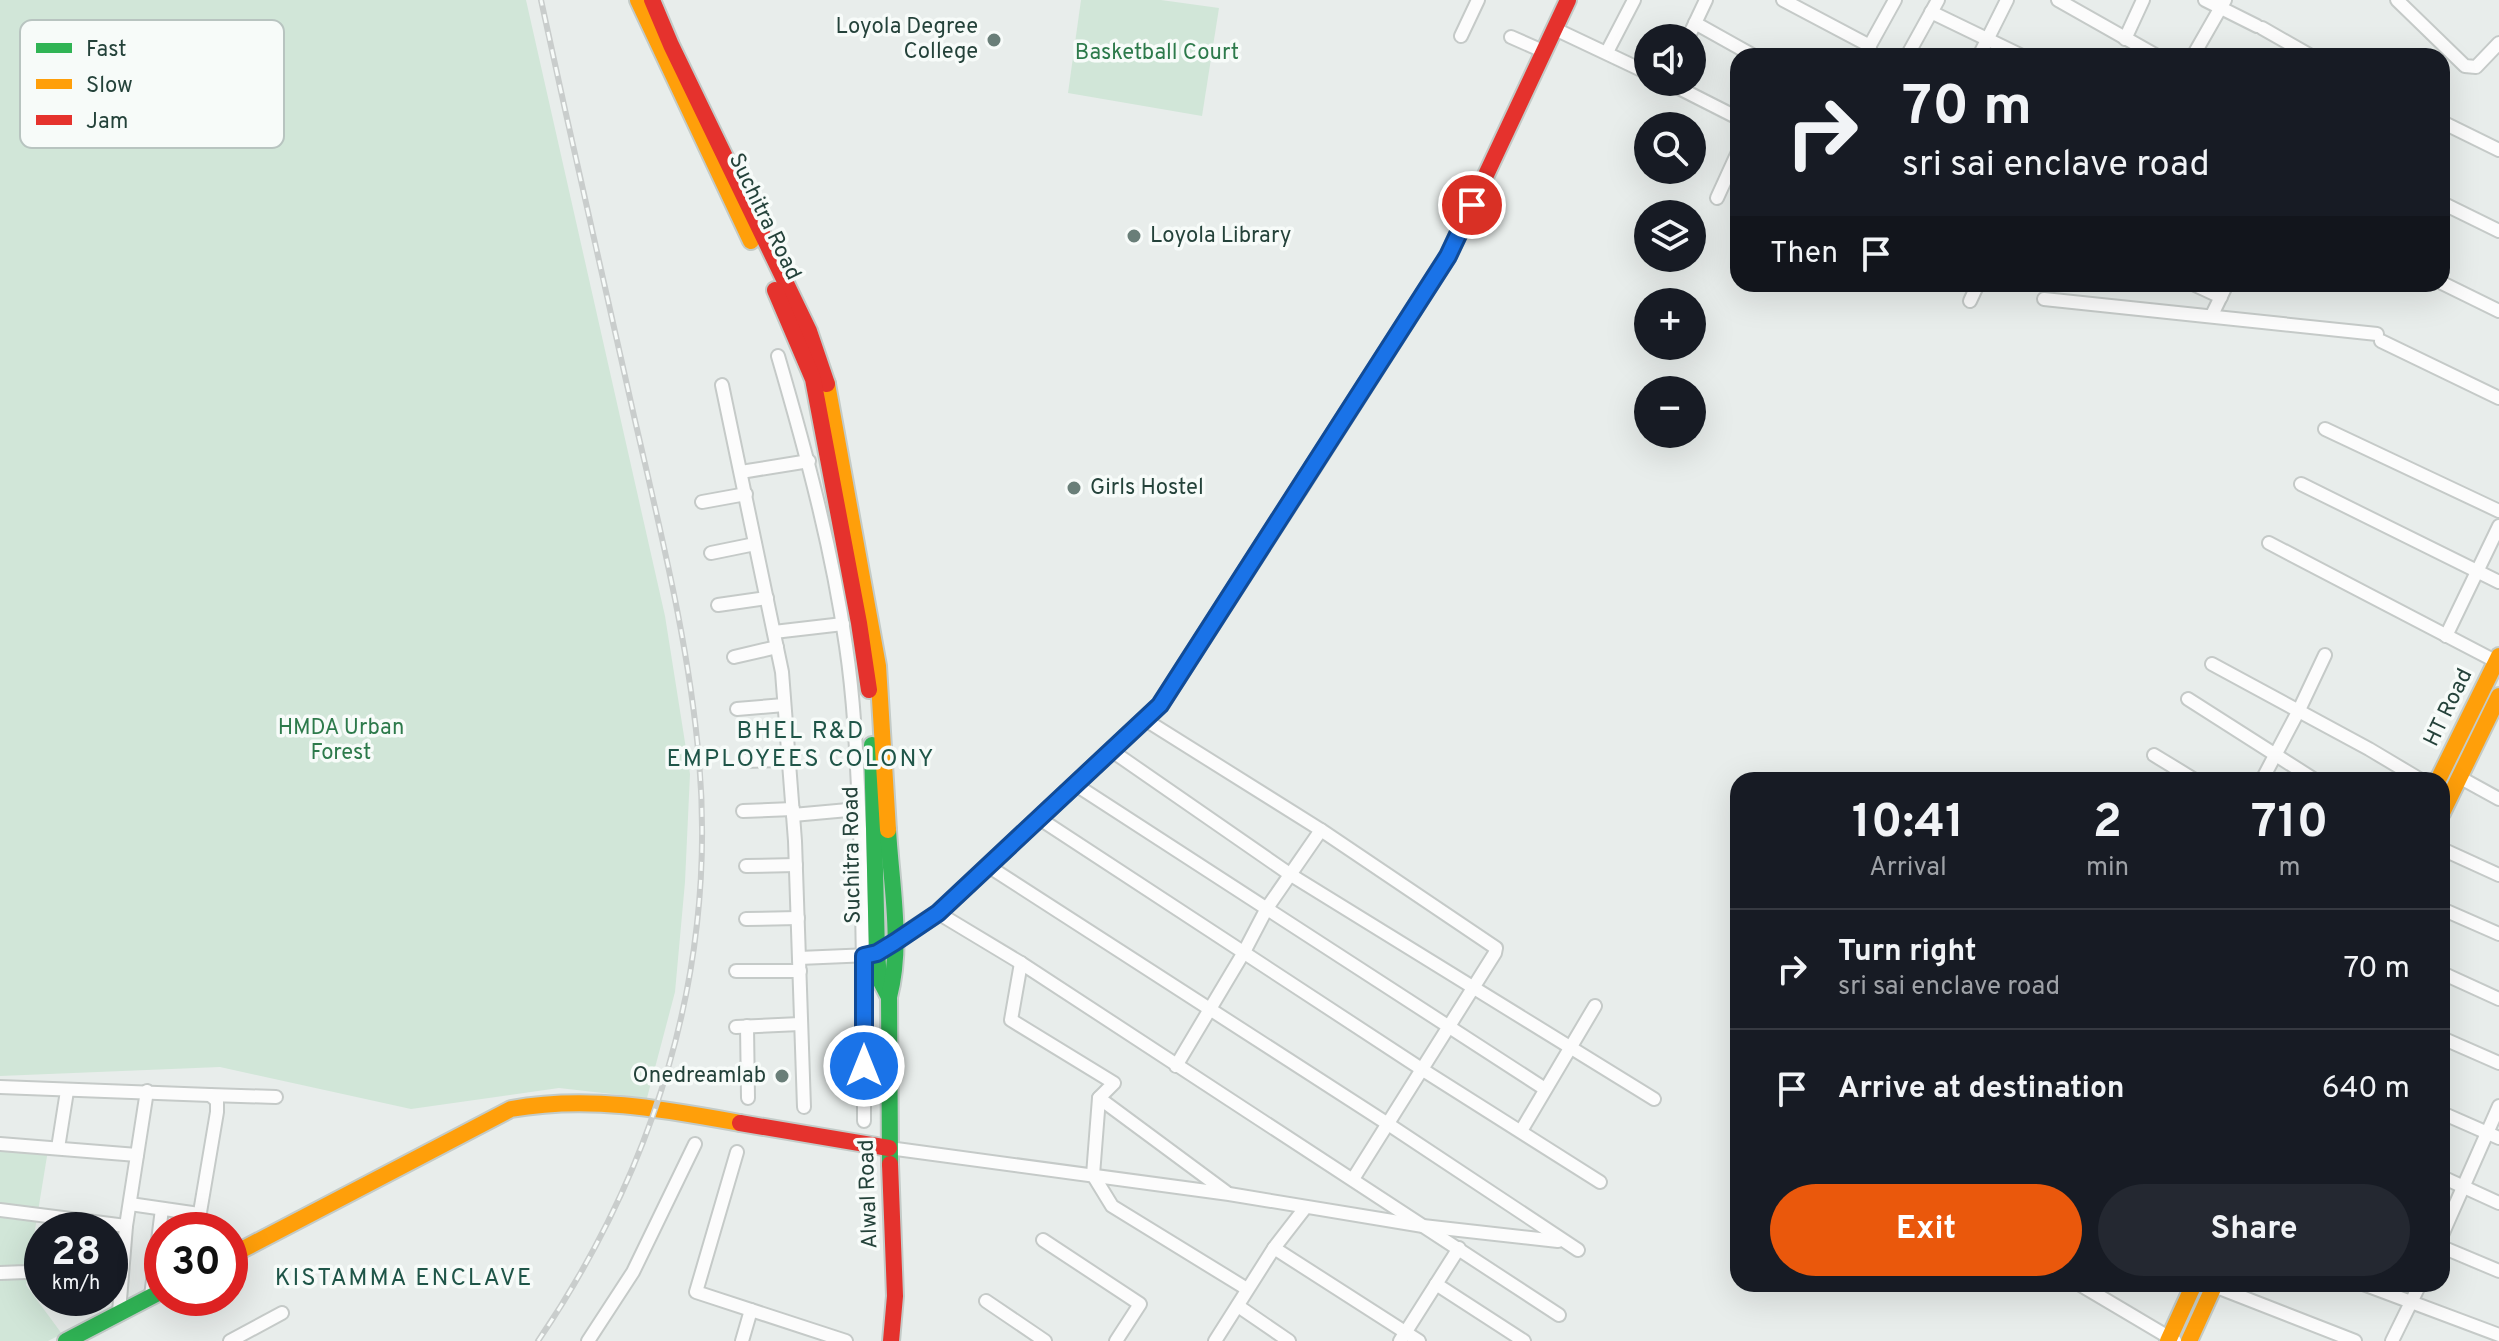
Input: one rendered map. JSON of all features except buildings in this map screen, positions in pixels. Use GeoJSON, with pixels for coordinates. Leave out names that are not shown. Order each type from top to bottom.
{"type":"FeatureCollection","features":[{"type":"Feature","properties":{"kind":"main road","name":"Suchitra Road"},"geometry":{"type":"LineString","coordinates":[[638,0],[786,300],[809,331],[829,390],[878,666],[895,942],[895,974],[889,997]]}},
{"type":"Feature","properties":{"kind":"main road","name":"Suchitra Road"},"geometry":{"type":"LineString","coordinates":[[652,0],[786,300],[813,379],[867,674],[872,735],[870,955],[889,997]]}},
{"type":"Feature","properties":{"kind":"main road"},"geometry":{"type":"LineString","coordinates":[[870,955],[938,913],[1160,705],[1448,256],[1568,0]]}},
{"type":"Feature","properties":{"kind":"main road","name":"HT Road"},"geometry":{"type":"LineString","coordinates":[[2442,772],[2498,660]]}},
{"type":"Feature","properties":{"kind":"main road","name":"HT Road"},"geometry":{"type":"LineString","coordinates":[[2450,787],[2459,777],[2499,696]]}},
{"type":"Feature","properties":{"kind":"main road","name":"Alwal Road"},"geometry":{"type":"LineString","coordinates":[[889,997],[889,1148],[895,1296],[891,1341]]}},
{"type":"Feature","properties":{"kind":"main road"},"geometry":{"type":"LineString","coordinates":[[248,1247],[511,1109],[534,1104],[566,1102],[657,1108],[889,1148]]}},
{"type":"Feature","properties":{"kind":"main road"},"geometry":{"type":"LineString","coordinates":[[2171,1340],[2191,1292]]}},
{"type":"Feature","properties":{"kind":"main road"},"geometry":{"type":"LineString","coordinates":[[2189,1341],[2212,1292]]}},
{"type":"Feature","properties":{"kind":"main road"},"geometry":{"type":"LineString","coordinates":[[78,1338],[113,1316]]}},
{"type":"Feature","properties":{"kind":"street"},"geometry":{"type":"LineString","coordinates":[[1461,36],[1478,0]]}},
{"type":"Feature","properties":{"kind":"street"},"geometry":{"type":"LineString","coordinates":[[1607,52],[1634,0]]}},
{"type":"Feature","properties":{"kind":"street"},"geometry":{"type":"LineString","coordinates":[[1706,0],[1695,23],[1740,48]]}},
{"type":"Feature","properties":{"kind":"street"},"geometry":{"type":"LineString","coordinates":[[1783,0],[1862,48]]}},
{"type":"Feature","properties":{"kind":"street"},"geometry":{"type":"LineString","coordinates":[[1869,48],[1895,0]]}},
{"type":"Feature","properties":{"kind":"street"},"geometry":{"type":"LineString","coordinates":[[1911,48],[1938,0]]}},
{"type":"Feature","properties":{"kind":"street"},"geometry":{"type":"LineString","coordinates":[[1983,48],[2007,0]]}},
{"type":"Feature","properties":{"kind":"street"},"geometry":{"type":"LineString","coordinates":[[2058,0],[2142,48]]}},
{"type":"Feature","properties":{"kind":"street"},"geometry":{"type":"LineString","coordinates":[[2125,39],[2143,0]]}},
{"type":"Feature","properties":{"kind":"street"},"geometry":{"type":"LineString","coordinates":[[2205,0],[2223,3],[2297,48]]}},
{"type":"Feature","properties":{"kind":"street"},"geometry":{"type":"LineString","coordinates":[[2397,0],[2446,48]]}},
{"type":"Feature","properties":{"kind":"street"},"geometry":{"type":"LineString","coordinates":[[2198,48],[2223,3]]}},
{"type":"Feature","properties":{"kind":"street"},"geometry":{"type":"LineString","coordinates":[[1931,12],[2006,48]]}},
{"type":"Feature","properties":{"kind":"street"},"geometry":{"type":"LineString","coordinates":[[1555,29],[1634,66]]}},
{"type":"Feature","properties":{"kind":"street"},"geometry":{"type":"LineString","coordinates":[[1511,37],[1545,52]]}},
{"type":"Feature","properties":{"kind":"street"},"geometry":{"type":"LineString","coordinates":[[2450,51],[2465,66],[2476,67],[2499,44]]}},
{"type":"Feature","properties":{"kind":"street"},"geometry":{"type":"LineString","coordinates":[[1695,96],[1730,114]]}},
{"type":"Feature","properties":{"kind":"street"},"geometry":{"type":"LineString","coordinates":[[2450,126],[2499,150]]}},
{"type":"Feature","properties":{"kind":"street"},"geometry":{"type":"LineString","coordinates":[[1717,198],[1730,170]]}},
{"type":"Feature","properties":{"kind":"street"},"geometry":{"type":"LineString","coordinates":[[2450,207],[2499,231]]}},
{"type":"Feature","properties":{"kind":"street"},"geometry":{"type":"LineString","coordinates":[[2450,287],[2499,311]]}},
{"type":"Feature","properties":{"kind":"street"},"geometry":{"type":"LineString","coordinates":[[1970,301],[1974,292]]}},
{"type":"Feature","properties":{"kind":"street"},"geometry":{"type":"LineString","coordinates":[[2210,292],[2221,297]]}},
{"type":"Feature","properties":{"kind":"street"},"geometry":{"type":"LineString","coordinates":[[2212,315],[2223,292]]}},
{"type":"Feature","properties":{"kind":"street"},"geometry":{"type":"LineString","coordinates":[[2044,299],[2212,315],[2379,337],[2499,398]]}},
{"type":"Feature","properties":{"kind":"street"},"geometry":{"type":"LineString","coordinates":[[778,356],[809,461],[843,624],[855,734],[870,955],[864,1121]]}},
{"type":"Feature","properties":{"kind":"street"},"geometry":{"type":"LineString","coordinates":[[722,385],[777,647],[784,705],[796,865],[804,1107]]}},
{"type":"Feature","properties":{"kind":"street"},"geometry":{"type":"LineString","coordinates":[[2325,429],[2499,511]]}},
{"type":"Feature","properties":{"kind":"street"},"geometry":{"type":"LineString","coordinates":[[741,472],[809,461]]}},
{"type":"Feature","properties":{"kind":"street"},"geometry":{"type":"LineString","coordinates":[[2301,484],[2499,582]]}},
{"type":"Feature","properties":{"kind":"street"},"geometry":{"type":"LineString","coordinates":[[702,502],[746,494]]}},
{"type":"Feature","properties":{"kind":"street"},"geometry":{"type":"LineString","coordinates":[[2446,636],[2499,526]]}},
{"type":"Feature","properties":{"kind":"street"},"geometry":{"type":"LineString","coordinates":[[2269,543],[2498,660]]}},
{"type":"Feature","properties":{"kind":"street"},"geometry":{"type":"LineString","coordinates":[[711,553],[755,544]]}},
{"type":"Feature","properties":{"kind":"street"},"geometry":{"type":"LineString","coordinates":[[718,605],[767,598]]}},
{"type":"Feature","properties":{"kind":"street"},"geometry":{"type":"LineString","coordinates":[[774,632],[843,624]]}},
{"type":"Feature","properties":{"kind":"street"},"geometry":{"type":"LineString","coordinates":[[734,657],[777,647]]}},
{"type":"Feature","properties":{"kind":"street"},"geometry":{"type":"LineString","coordinates":[[2267,772],[2325,655]]}},
{"type":"Feature","properties":{"kind":"street"},"geometry":{"type":"LineString","coordinates":[[2212,664],[2407,772]]}},
{"type":"Feature","properties":{"kind":"street"},"geometry":{"type":"LineString","coordinates":[[2188,699],[2302,772]]}},
{"type":"Feature","properties":{"kind":"street"},"geometry":{"type":"LineString","coordinates":[[737,709],[784,705]]}},
{"type":"Feature","properties":{"kind":"street"},"geometry":{"type":"LineString","coordinates":[[1144,719],[1321,830],[1496,948],[1353,1179]]}},
{"type":"Feature","properties":{"kind":"street"},"geometry":{"type":"LineString","coordinates":[[1112,751],[1291,875],[1654,1099]]}},
{"type":"Feature","properties":{"kind":"street"},"geometry":{"type":"LineString","coordinates":[[2154,755],[2182,772]]}},
{"type":"Feature","properties":{"kind":"street"},"geometry":{"type":"LineString","coordinates":[[744,761],[789,760]]}},
{"type":"Feature","properties":{"kind":"street"},"geometry":{"type":"LineString","coordinates":[[2459,777],[2499,799]]}},
{"type":"Feature","properties":{"kind":"street"},"geometry":{"type":"LineString","coordinates":[[1076,785],[1545,1089]]}},
{"type":"Feature","properties":{"kind":"street"},"geometry":{"type":"LineString","coordinates":[[743,811],[859,809]]}},
{"type":"Feature","properties":{"kind":"street"},"geometry":{"type":"LineString","coordinates":[[1040,819],[1600,1182]]}},
{"type":"Feature","properties":{"kind":"street"},"geometry":{"type":"LineString","coordinates":[[1176,1066],[1267,908],[1321,830]]}},
{"type":"Feature","properties":{"kind":"street"},"geometry":{"type":"LineString","coordinates":[[2450,853],[2499,875]]}},
{"type":"Feature","properties":{"kind":"street"},"geometry":{"type":"LineString","coordinates":[[746,866],[796,865]]}},
{"type":"Feature","properties":{"kind":"street"},"geometry":{"type":"LineString","coordinates":[[988,866],[1578,1250]]}},
{"type":"Feature","properties":{"kind":"street"},"geometry":{"type":"LineString","coordinates":[[938,913],[1021,963],[1559,1315]]}},
{"type":"Feature","properties":{"kind":"street"},"geometry":{"type":"LineString","coordinates":[[2450,913],[2499,934]]}},
{"type":"Feature","properties":{"kind":"street"},"geometry":{"type":"LineString","coordinates":[[746,919],[798,918]]}},
{"type":"Feature","properties":{"kind":"street"},"geometry":{"type":"LineString","coordinates":[[736,971],[870,955]]}},
{"type":"Feature","properties":{"kind":"street"},"geometry":{"type":"LineString","coordinates":[[1021,963],[1011,1020],[1114,1083],[1099,1098],[1093,1175],[1112,1206],[1247,1289]]}},
{"type":"Feature","properties":{"kind":"street"},"geometry":{"type":"LineString","coordinates":[[2450,977],[2499,999]]}},
{"type":"Feature","properties":{"kind":"street"},"geometry":{"type":"LineString","coordinates":[[1521,1131],[1595,1006]]}},
{"type":"Feature","properties":{"kind":"street"},"geometry":{"type":"LineString","coordinates":[[748,1098],[742,1026],[800,1024]]}},
{"type":"Feature","properties":{"kind":"street"},"geometry":{"type":"LineString","coordinates":[[2450,1042],[2499,1063]]}},
{"type":"Feature","properties":{"kind":"street"},"geometry":{"type":"LineString","coordinates":[[0,1087],[276,1097]]}},
{"type":"Feature","properties":{"kind":"street"},"geometry":{"type":"LineString","coordinates":[[58,1148],[67,1091]]}},
{"type":"Feature","properties":{"kind":"street"},"geometry":{"type":"LineString","coordinates":[[128,1215],[147,1091]]}},
{"type":"Feature","properties":{"kind":"street"},"geometry":{"type":"LineString","coordinates":[[199,1212],[217,1112],[217,1101],[210,1095]]}},
{"type":"Feature","properties":{"kind":"street"},"geometry":{"type":"LineString","coordinates":[[1099,1098],[1229,1194]]}},
{"type":"Feature","properties":{"kind":"street"},"geometry":{"type":"LineString","coordinates":[[2450,1216],[2463,1186],[2493,1136],[2499,1106]]}},
{"type":"Feature","properties":{"kind":"street"},"geometry":{"type":"LineString","coordinates":[[2450,1117],[2493,1136]]}},
{"type":"Feature","properties":{"kind":"street"},"geometry":{"type":"LineString","coordinates":[[0,1144],[137,1155]]}},
{"type":"Feature","properties":{"kind":"street"},"geometry":{"type":"LineString","coordinates":[[588,1341],[633,1272],[695,1144]]}},
{"type":"Feature","properties":{"kind":"street"},"geometry":{"type":"LineString","coordinates":[[889,1148],[1229,1194],[1423,1226],[1561,1241]]}},
{"type":"Feature","properties":{"kind":"street"},"geometry":{"type":"LineString","coordinates":[[737,1152],[696,1292],[846,1341]]}},
{"type":"Feature","properties":{"kind":"street"},"geometry":{"type":"LineString","coordinates":[[2450,1180],[2499,1203]]}},
{"type":"Feature","properties":{"kind":"street"},"geometry":{"type":"LineString","coordinates":[[130,1204],[184,1212]]}},
{"type":"Feature","properties":{"kind":"street"},"geometry":{"type":"LineString","coordinates":[[1215,1341],[1274,1248],[1305,1208]]}},
{"type":"Feature","properties":{"kind":"street"},"geometry":{"type":"LineString","coordinates":[[0,1210],[24,1213]]}},
{"type":"Feature","properties":{"kind":"street"},"geometry":{"type":"LineString","coordinates":[[1043,1240],[1140,1304],[1116,1341]]}},
{"type":"Feature","properties":{"kind":"street"},"geometry":{"type":"LineString","coordinates":[[1274,1248],[1403,1337],[1419,1341]]}},
{"type":"Feature","properties":{"kind":"street"},"geometry":{"type":"LineString","coordinates":[[1403,1337],[1459,1248]]}},
{"type":"Feature","properties":{"kind":"street"},"geometry":{"type":"LineString","coordinates":[[2450,1250],[2499,1271]]}},
{"type":"Feature","properties":{"kind":"street"},"geometry":{"type":"LineString","coordinates":[[0,1273],[24,1272]]}},
{"type":"Feature","properties":{"kind":"street"},"geometry":{"type":"LineString","coordinates":[[1436,1284],[1524,1341]]}},
{"type":"Feature","properties":{"kind":"street"},"geometry":{"type":"LineString","coordinates":[[2092,1292],[2171,1340]]}},
{"type":"Feature","properties":{"kind":"street"},"geometry":{"type":"LineString","coordinates":[[2232,1292],[2355,1341]]}},
{"type":"Feature","properties":{"kind":"street"},"geometry":{"type":"LineString","coordinates":[[2384,1292],[2499,1335]]}},
{"type":"Feature","properties":{"kind":"street"},"geometry":{"type":"LineString","coordinates":[[2392,1341],[2417,1292]]}},
{"type":"Feature","properties":{"kind":"street"},"geometry":{"type":"LineString","coordinates":[[986,1301],[1045,1341]]}},
{"type":"Feature","properties":{"kind":"street"},"geometry":{"type":"LineString","coordinates":[[1238,1306],[1289,1341]]}},
{"type":"Feature","properties":{"kind":"street"},"geometry":{"type":"LineString","coordinates":[[742,1341],[751,1310]]}},
{"type":"Feature","properties":{"kind":"street"},"geometry":{"type":"LineString","coordinates":[[230,1341],[282,1313]]}},
{"type":"Feature","properties":{"kind":"green space","name":"HMDA Urban Forest"},"geometry":{"type":"Polygon","coordinates":[[[0,0],[526,0],[665,616],[690,774],[685,882],[675,992],[647,1098],[559,1088],[411,1109],[220,1067],[0,1076],[0,0]]]}},
{"type":"Feature","properties":{"kind":"green space","name":"Basketball Court"},"geometry":{"type":"Polygon","coordinates":[[[1081,0],[1161,0],[1219,8],[1202,116],[1068,93],[1081,0]]]}},
{"type":"Feature","properties":{"kind":"green space"},"geometry":{"type":"Polygon","coordinates":[[[0,1147],[48,1150],[38,1212],[24,1212],[24,1316],[49,1316],[62,1334],[48,1341],[0,1341],[0,1147]]]}},
{"type":"Feature","properties":{"kind":"railway"},"geometry":{"type":"LineString","coordinates":[[538,1341],[579,1275],[615,1207],[645,1137],[669,1064],[687,990],[698,915],[702,838],[699,760],[681,630],[541,0]]}},
{"type":"Feature","properties":{"kind":"traffic: fast"},"geometry":{"type":"LineString","coordinates":[[877,953],[938,913],[1160,705],[1299,489]]}},
{"type":"Feature","properties":{"kind":"traffic: fast"},"geometry":{"type":"LineString","coordinates":[[872,745],[877,953],[879,978],[889,997]]}},
{"type":"Feature","properties":{"kind":"traffic: fast"},"geometry":{"type":"LineString","coordinates":[[888,830],[896,935],[889,997],[890,1164]]}},
{"type":"Feature","properties":{"kind":"traffic: fast"},"geometry":{"type":"LineString","coordinates":[[66,1341],[144,1300]]}},
{"type":"Feature","properties":{"kind":"traffic: slow"},"geometry":{"type":"LineString","coordinates":[[638,0],[751,241]]}},
{"type":"Feature","properties":{"kind":"traffic: slow"},"geometry":{"type":"LineString","coordinates":[[827,384],[878,666],[888,830]]}},
{"type":"Feature","properties":{"kind":"traffic: slow"},"geometry":{"type":"LineString","coordinates":[[2442,772],[2499,656]]}},
{"type":"Feature","properties":{"kind":"traffic: slow"},"geometry":{"type":"LineString","coordinates":[[2450,797],[2499,696]]}},
{"type":"Feature","properties":{"kind":"traffic: slow"},"geometry":{"type":"LineString","coordinates":[[248,1247],[511,1109],[569,1103],[597,1104],[654,1109],[740,1123]]}},
{"type":"Feature","properties":{"kind":"traffic: slow"},"geometry":{"type":"LineString","coordinates":[[2168,1341],[2190,1292]]}},
{"type":"Feature","properties":{"kind":"traffic: slow"},"geometry":{"type":"LineString","coordinates":[[2189,1341],[2211,1292]]}},
{"type":"Feature","properties":{"kind":"traffic: jam"},"geometry":{"type":"LineString","coordinates":[[652,0],[809,331],[827,384]]}},
{"type":"Feature","properties":{"kind":"traffic: jam"},"geometry":{"type":"LineString","coordinates":[[1299,489],[1448,256],[1568,0]]}},
{"type":"Feature","properties":{"kind":"traffic: jam"},"geometry":{"type":"LineString","coordinates":[[775,290],[813,379],[869,690]]}},
{"type":"Feature","properties":{"kind":"traffic: jam"},"geometry":{"type":"LineString","coordinates":[[740,1123],[889,1148]]}},
{"type":"Feature","properties":{"kind":"traffic: jam"},"geometry":{"type":"LineString","coordinates":[[890,1164],[895,1296],[891,1341]]}},
{"type":"Feature","properties":{"kind":"place","name":"Loyola Degree College"},"geometry":{"type":"Point","coordinates":[994,40]}},
{"type":"Feature","properties":{"kind":"place","name":"Loyola Library"},"geometry":{"type":"Point","coordinates":[1134,236]}},
{"type":"Feature","properties":{"kind":"place","name":"Girls Hostel"},"geometry":{"type":"Point","coordinates":[1074,488]}},
{"type":"Feature","properties":{"kind":"place","name":"Onedreamlab"},"geometry":{"type":"Point","coordinates":[782,1076]}},
{"type":"Feature","properties":{"kind":"district","name":"BHEL R&D EMPLOYEES COLONY"},"geometry":{"type":"Point","coordinates":[801,746]}},
{"type":"Feature","properties":{"kind":"district","name":"KISTAMMA ENCLAVE"},"geometry":{"type":"Point","coordinates":[404,1279]}},
{"type":"Feature","properties":{"kind":"route"},"geometry":{"type":"LineString","coordinates":[[864,1066],[864,956],[877,953],[938,913],[1160,705],[1448,256],[1472,205]]}}]}
